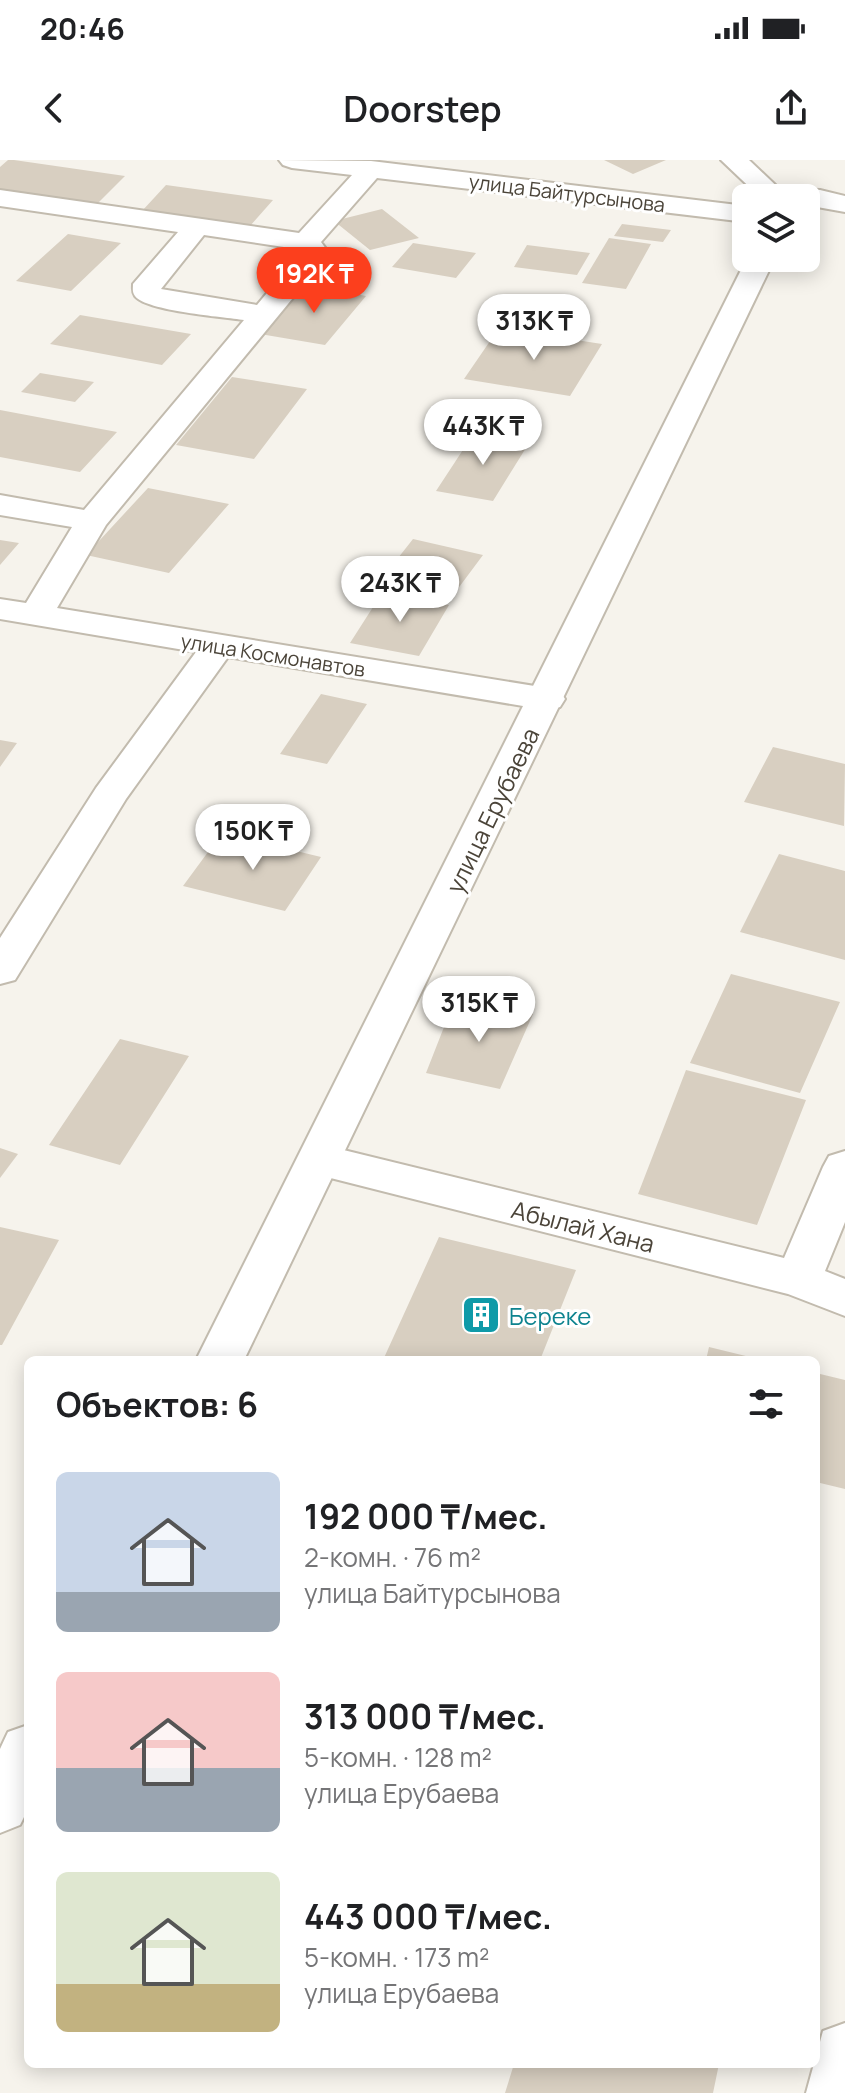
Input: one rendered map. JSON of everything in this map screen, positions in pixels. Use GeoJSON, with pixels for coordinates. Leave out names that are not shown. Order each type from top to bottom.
{"type":"FeatureCollection","features":[{"type":"Feature","properties":{"kind":"street","name":"улица Байтурсынова"},"geometry":{"type":"LineString","coordinates":[[292,160],[732,212]]}},
{"type":"Feature","properties":{"kind":"street"},"geometry":{"type":"LineString","coordinates":[[734,160],[761,184]]}},
{"type":"Feature","properties":{"kind":"street"},"geometry":{"type":"LineString","coordinates":[[306,242],[371,169]]}},
{"type":"Feature","properties":{"kind":"street"},"geometry":{"type":"LineString","coordinates":[[0,198],[306,242],[315,253],[92,521],[35,616]]}},
{"type":"Feature","properties":{"kind":"street"},"geometry":{"type":"LineString","coordinates":[[820,198],[845,204]]}},
{"type":"Feature","properties":{"kind":"street"},"geometry":{"type":"LineString","coordinates":[[197,227],[147,284],[147,293],[159,298],[262,314]]}},
{"type":"Feature","properties":{"kind":"street","name":"улица Ерубаева"},"geometry":{"type":"LineString","coordinates":[[222,1356],[754,272]]}},
{"type":"Feature","properties":{"kind":"street"},"geometry":{"type":"LineString","coordinates":[[0,505],[92,521]]}},
{"type":"Feature","properties":{"kind":"street","name":"улица Космонавтов"},"geometry":{"type":"LineString","coordinates":[[0,609],[547,699]]}},
{"type":"Feature","properties":{"kind":"street"},"geometry":{"type":"LineString","coordinates":[[0,970],[109,796],[218,646]]}},
{"type":"Feature","properties":{"kind":"street","name":"Абылай Хана"},"geometry":{"type":"LineString","coordinates":[[319,1160],[798,1279],[845,1298]]}},
{"type":"Feature","properties":{"kind":"street"},"geometry":{"type":"LineString","coordinates":[[798,1279],[845,1167]]}},
{"type":"Feature","properties":{"kind":"street"},"geometry":{"type":"LineString","coordinates":[[0,1807],[24,1758]]}},
{"type":"Feature","properties":{"kind":"street"},"geometry":{"type":"LineString","coordinates":[[837,2093],[845,2053]]}},
{"type":"Feature","properties":{"kind":"building"},"geometry":{"type":"Polygon","coordinates":[[[8,160],[125,176],[96,205],[0,191],[0,167],[8,160]]]}},
{"type":"Feature","properties":{"kind":"building"},"geometry":{"type":"Polygon","coordinates":[[[604,160],[666,160],[633,174],[604,160]]]}},
{"type":"Feature","properties":{"kind":"building"},"geometry":{"type":"Polygon","coordinates":[[[166,185],[273,200],[250,226],[142,211],[166,185]]]}},
{"type":"Feature","properties":{"kind":"building"},"geometry":{"type":"Polygon","coordinates":[[[382,209],[419,238],[370,250],[334,221],[382,209]]]}},
{"type":"Feature","properties":{"kind":"building"},"geometry":{"type":"Polygon","coordinates":[[[622,224],[671,230],[663,242],[614,236],[622,224]]]}},
{"type":"Feature","properties":{"kind":"building"},"geometry":{"type":"Polygon","coordinates":[[[68,234],[121,243],[71,291],[16,281],[68,234]]]}},
{"type":"Feature","properties":{"kind":"building"},"geometry":{"type":"Polygon","coordinates":[[[609,238],[651,244],[626,289],[582,283],[609,238]]]}},
{"type":"Feature","properties":{"kind":"building"},"geometry":{"type":"Polygon","coordinates":[[[413,243],[476,253],[456,278],[392,267],[413,243]]]}},
{"type":"Feature","properties":{"kind":"building"},"geometry":{"type":"Polygon","coordinates":[[[527,245],[590,253],[577,275],[514,267],[527,245]]]}},
{"type":"Feature","properties":{"kind":"building"},"geometry":{"type":"Polygon","coordinates":[[[305,285],[366,296],[325,345],[260,334],[305,285]]]}},
{"type":"Feature","properties":{"kind":"building"},"geometry":{"type":"Polygon","coordinates":[[[80,315],[191,334],[162,365],[50,344],[80,315]]]}},
{"type":"Feature","properties":{"kind":"building"},"geometry":{"type":"Polygon","coordinates":[[[499,328],[602,344],[570,396],[464,379],[499,328]]]}},
{"type":"Feature","properties":{"kind":"building"},"geometry":{"type":"Polygon","coordinates":[[[40,373],[94,382],[75,402],[21,392],[40,373]]]}},
{"type":"Feature","properties":{"kind":"building"},"geometry":{"type":"Polygon","coordinates":[[[232,377],[307,389],[254,459],[176,445],[232,377]]]}},
{"type":"Feature","properties":{"kind":"building"},"geometry":{"type":"Polygon","coordinates":[[[0,410],[117,432],[80,472],[0,457],[0,410]]]}},
{"type":"Feature","properties":{"kind":"building"},"geometry":{"type":"Polygon","coordinates":[[[474,433],[529,443],[493,501],[436,491],[474,433]]]}},
{"type":"Feature","properties":{"kind":"building"},"geometry":{"type":"Polygon","coordinates":[[[148,488],[229,504],[169,573],[86,555],[148,488]]]}},
{"type":"Feature","properties":{"kind":"building"},"geometry":{"type":"Polygon","coordinates":[[[413,539],[483,555],[448,602],[376,586],[413,539]]]}},
{"type":"Feature","properties":{"kind":"building"},"geometry":{"type":"Polygon","coordinates":[[[0,540],[19,543],[0,565],[0,540]]]}},
{"type":"Feature","properties":{"kind":"building"},"geometry":{"type":"Polygon","coordinates":[[[382,593],[449,605],[419,656],[350,643],[382,593]]]}},
{"type":"Feature","properties":{"kind":"building"},"geometry":{"type":"Polygon","coordinates":[[[321,694],[367,704],[327,764],[280,754],[321,694]]]}},
{"type":"Feature","properties":{"kind":"building"},"geometry":{"type":"Polygon","coordinates":[[[0,740],[17,743],[0,767],[0,740]]]}},
{"type":"Feature","properties":{"kind":"building"},"geometry":{"type":"Polygon","coordinates":[[[773,747],[845,764],[844,826],[744,802],[773,747]]]}},
{"type":"Feature","properties":{"kind":"building"},"geometry":{"type":"Polygon","coordinates":[[[222,833],[321,857],[285,911],[183,886],[222,833]]]}},
{"type":"Feature","properties":{"kind":"building"},"geometry":{"type":"Polygon","coordinates":[[[779,854],[845,871],[845,960],[740,932],[779,854]]]}},
{"type":"Feature","properties":{"kind":"building"},"geometry":{"type":"Polygon","coordinates":[[[731,974],[840,1002],[800,1093],[690,1063],[731,974]]]}},
{"type":"Feature","properties":{"kind":"building"},"geometry":{"type":"Polygon","coordinates":[[[455,999],[533,1014],[500,1089],[426,1073],[455,999]]]}},
{"type":"Feature","properties":{"kind":"building"},"geometry":{"type":"Polygon","coordinates":[[[120,1039],[189,1056],[120,1165],[49,1145],[120,1039]]]}},
{"type":"Feature","properties":{"kind":"building"},"geometry":{"type":"Polygon","coordinates":[[[686,1070],[806,1100],[757,1225],[638,1194],[686,1070]]]}},
{"type":"Feature","properties":{"kind":"building"},"geometry":{"type":"Polygon","coordinates":[[[0,1148],[18,1154],[0,1178],[0,1148]]]}},
{"type":"Feature","properties":{"kind":"building"},"geometry":{"type":"Polygon","coordinates":[[[0,1227],[59,1240],[2,1345],[0,1345],[0,1227]]]}},
{"type":"Feature","properties":{"kind":"building","name":"Береке"},"geometry":{"type":"Polygon","coordinates":[[[439,1237],[576,1270],[542,1356],[385,1356],[439,1237]]]}},
{"type":"Feature","properties":{"kind":"building"},"geometry":{"type":"Polygon","coordinates":[[[709,1347],[746,1356],[707,1356],[709,1347]]]}},
{"type":"Feature","properties":{"kind":"building"},"geometry":{"type":"Polygon","coordinates":[[[820,1374],[845,1380],[845,1489],[820,1483],[820,1374]]]}},
{"type":"Feature","properties":{"kind":"building"},"geometry":{"type":"Polygon","coordinates":[[[513,2068],[718,2068],[713,2093],[505,2093],[513,2068]]]}},
{"type":"Feature","properties":{"kind":"place","name":"Береке"},"geometry":{"type":"Point","coordinates":[481,1315]}}]}
